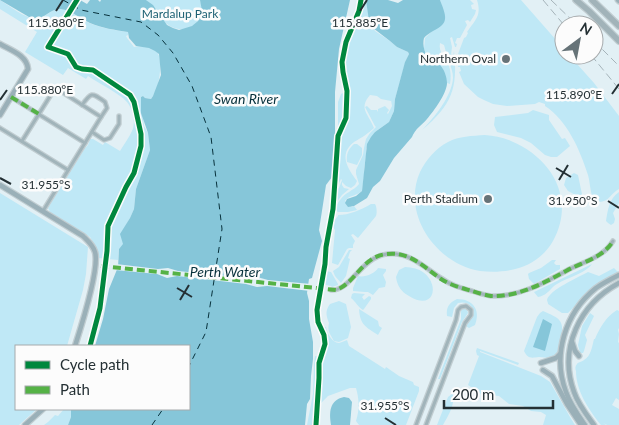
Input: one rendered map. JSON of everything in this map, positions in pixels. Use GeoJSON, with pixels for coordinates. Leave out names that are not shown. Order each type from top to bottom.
{"type":"FeatureCollection","features":[{"type":"Feature","properties":{"kind":"highway"},"geometry":{"type":"LineString","coordinates":[[576,0],[619,41]]}},
{"type":"Feature","properties":{"kind":"highway"},"geometry":{"type":"LineString","coordinates":[[592,0],[619,26]]}},
{"type":"Feature","properties":{"kind":"street"},"geometry":{"type":"LineString","coordinates":[[0,44],[22,57],[28,65],[26,74],[0,115]]}},
{"type":"Feature","properties":{"kind":"street"},"geometry":{"type":"LineString","coordinates":[[22,141],[52,93],[58,90],[101,117]]}},
{"type":"Feature","properties":{"kind":"street"},"geometry":{"type":"LineString","coordinates":[[43,211],[107,108],[105,102],[91,94],[82,105]]}},
{"type":"Feature","properties":{"kind":"street"},"geometry":{"type":"LineString","coordinates":[[11,97],[85,143]]}},
{"type":"Feature","properties":{"kind":"street"},"geometry":{"type":"LineString","coordinates":[[92,132],[104,140],[110,138],[119,124],[119,116]]}},
{"type":"Feature","properties":{"kind":"street"},"geometry":{"type":"LineString","coordinates":[[0,128],[68,170]]}},
{"type":"Feature","properties":{"kind":"street"},"geometry":{"type":"LineString","coordinates":[[0,184],[83,236],[95,252],[96,263],[91,288],[75,345]]}},
{"type":"Feature","properties":{"kind":"street"},"geometry":{"type":"LineString","coordinates":[[332,290],[342,288],[366,263],[376,257],[386,254],[397,254],[418,262],[441,279],[459,287],[489,296],[508,295],[533,288],[586,262],[607,249],[613,241]]}},
{"type":"Feature","properties":{"kind":"street"},"geometry":{"type":"LineString","coordinates":[[585,425],[566,392],[561,370],[561,351],[566,328],[576,309],[590,294],[597,287],[618,275]]}},
{"type":"Feature","properties":{"kind":"street"},"geometry":{"type":"LineString","coordinates":[[594,425],[580,405],[572,384],[569,360],[572,341],[577,325],[591,305],[605,292],[619,283]]}},
{"type":"Feature","properties":{"kind":"street"},"geometry":{"type":"LineString","coordinates":[[416,425],[456,320],[458,310],[461,306],[466,306],[470,308],[471,315],[465,323],[426,425]]}},
{"type":"Feature","properties":{"kind":"street"},"geometry":{"type":"LineString","coordinates":[[572,341],[575,351],[579,356]]}},
{"type":"Feature","properties":{"kind":"street"},"geometry":{"type":"LineString","coordinates":[[541,363],[556,358],[561,351]]}},
{"type":"Feature","properties":{"kind":"street"},"geometry":{"type":"LineString","coordinates":[[543,370],[552,376],[581,425]]}},
{"type":"Feature","properties":{"kind":"street"},"geometry":{"type":"LineString","coordinates":[[25,425],[42,410]]}},
{"type":"Feature","properties":{"kind":"green space"},"geometry":{"type":"Polygon","coordinates":[[[0,0],[22,14],[33,18],[45,16],[58,9],[66,10],[92,24],[128,32],[126,36],[134,47],[149,47],[158,53],[160,72],[158,84],[151,99],[141,97],[144,126],[148,133],[150,150],[136,189],[134,209],[121,234],[124,244],[119,249],[118,260],[99,258],[90,237],[50,212],[48,208],[90,139],[103,145],[105,142],[120,151],[133,128],[134,120],[131,108],[119,95],[88,76],[86,79],[68,68],[63,75],[25,52],[37,32],[0,9],[0,0]]]}},
{"type":"Feature","properties":{"kind":"green space","name":"Mardalup Park"},"geometry":{"type":"Polygon","coordinates":[[[146,0],[200,0],[201,15],[190,28],[174,28],[165,23],[157,10],[146,0]]]}},
{"type":"Feature","properties":{"kind":"green space"},"geometry":{"type":"Polygon","coordinates":[[[362,0],[366,0],[369,21],[375,31],[409,54],[395,99],[394,111],[389,122],[375,132],[366,149],[362,191],[345,201],[357,210],[338,212],[335,209],[340,199],[359,184],[356,170],[363,155],[366,139],[376,127],[365,107],[374,128],[354,142],[346,151],[346,162],[350,172],[357,181],[351,188],[342,182],[344,188],[349,189],[335,203],[336,189],[339,188],[342,180],[336,187],[339,135],[345,122],[347,111],[348,91],[344,72],[345,53],[347,43],[360,12],[362,0]],[[370,95],[365,107],[367,106],[371,110],[377,110],[378,112],[378,109],[385,106],[389,110],[388,114],[392,106],[391,100],[370,95]]]}},
{"type":"Feature","properties":{"kind":"green space"},"geometry":{"type":"Polygon","coordinates":[[[440,0],[470,0],[474,4],[471,5],[472,9],[476,10],[470,22],[468,20],[465,21],[467,25],[460,38],[457,38],[456,47],[452,37],[450,38],[451,55],[446,52],[444,45],[440,43],[441,52],[450,68],[450,84],[447,83],[445,74],[439,64],[429,59],[424,49],[425,38],[445,18],[440,0]]]}},
{"type":"Feature","properties":{"kind":"green space"},"geometry":{"type":"Polygon","coordinates":[[[477,0],[521,0],[554,38],[554,65],[578,65],[619,116],[619,189],[605,201],[599,202],[593,198],[588,175],[572,136],[560,119],[545,104],[539,102],[507,106],[493,104],[478,97],[464,84],[459,72],[461,71],[460,67],[458,67],[458,54],[467,32],[478,14],[477,0]]]}},
{"type":"Feature","properties":{"kind":"green space"},"geometry":{"type":"Polygon","coordinates":[[[454,51],[455,75],[451,95],[440,112],[422,130],[437,113],[452,85],[453,78],[449,62],[453,57],[454,51]]]}},
{"type":"Feature","properties":{"kind":"green space"},"geometry":{"type":"Polygon","coordinates":[[[343,93],[346,94],[344,119],[338,131],[338,102],[343,93]]]}},
{"type":"Feature","properties":{"kind":"green space"},"geometry":{"type":"Polygon","coordinates":[[[533,110],[549,115],[549,120],[562,139],[565,138],[570,146],[557,157],[545,155],[531,143],[521,138],[497,132],[494,125],[495,117],[528,113],[533,110]]]}},
{"type":"Feature","properties":{"kind":"green space","name":"Perth Stadium"},"geometry":{"type":"Polygon","coordinates":[[[485,135],[511,141],[526,148],[548,169],[561,195],[562,210],[559,225],[549,247],[535,260],[511,270],[496,272],[480,271],[450,259],[437,248],[427,235],[419,220],[415,205],[415,188],[420,172],[435,151],[452,140],[485,135]]]}},
{"type":"Feature","properties":{"kind":"green space"},"geometry":{"type":"Polygon","coordinates":[[[354,144],[362,148],[362,155],[357,165],[347,162],[348,152],[354,144]]]}},
{"type":"Feature","properties":{"kind":"green space"},"geometry":{"type":"Polygon","coordinates":[[[574,173],[578,175],[583,199],[568,191],[564,185],[566,178],[574,173]]]}},
{"type":"Feature","properties":{"kind":"green space"},"geometry":{"type":"Polygon","coordinates":[[[619,192],[619,203],[613,213],[615,219],[611,225],[606,221],[608,208],[613,198],[619,192]]]}},
{"type":"Feature","properties":{"kind":"green space"},"geometry":{"type":"Polygon","coordinates":[[[0,193],[88,247],[83,290],[67,345],[15,345],[15,410],[36,410],[19,425],[0,425],[0,193]]]}},
{"type":"Feature","properties":{"kind":"green space"},"geometry":{"type":"Polygon","coordinates":[[[371,204],[376,205],[376,216],[358,238],[353,234],[351,235],[355,241],[353,248],[347,249],[338,265],[332,263],[334,221],[338,215],[355,212],[371,204]]]}},
{"type":"Feature","properties":{"kind":"green space"},"geometry":{"type":"Polygon","coordinates":[[[349,250],[352,250],[348,258],[350,259],[346,276],[341,283],[333,271],[339,267],[349,250]]]}},
{"type":"Feature","properties":{"kind":"green space"},"geometry":{"type":"Polygon","coordinates":[[[552,260],[556,260],[554,263],[560,265],[560,269],[534,284],[529,279],[528,274],[552,260]]]}},
{"type":"Feature","properties":{"kind":"green space"},"geometry":{"type":"Polygon","coordinates":[[[592,264],[585,271],[554,286],[543,296],[538,297],[534,292],[592,264]]]}},
{"type":"Feature","properties":{"kind":"green space"},"geometry":{"type":"Polygon","coordinates":[[[405,267],[417,269],[426,274],[431,281],[432,296],[427,300],[420,300],[409,296],[400,288],[396,277],[399,270],[405,267]]]}},
{"type":"Feature","properties":{"kind":"green space"},"geometry":{"type":"Polygon","coordinates":[[[378,268],[386,269],[383,275],[386,282],[385,287],[379,288],[373,295],[368,292],[353,291],[358,276],[370,275],[378,268]]]}},
{"type":"Feature","properties":{"kind":"green space"},"geometry":{"type":"Polygon","coordinates":[[[614,268],[617,273],[598,284],[568,313],[562,313],[548,304],[547,300],[553,292],[572,280],[588,272],[599,276],[614,268]]]}},
{"type":"Feature","properties":{"kind":"green space"},"geometry":{"type":"Polygon","coordinates":[[[325,271],[331,272],[338,285],[332,287],[322,284],[325,271]]]}},
{"type":"Feature","properties":{"kind":"green space"},"geometry":{"type":"Polygon","coordinates":[[[354,293],[365,294],[362,297],[364,300],[369,296],[371,297],[363,310],[351,298],[354,293]]]}},
{"type":"Feature","properties":{"kind":"green space"},"geometry":{"type":"Polygon","coordinates":[[[457,299],[467,301],[474,306],[477,315],[475,325],[469,328],[466,326],[473,311],[470,305],[466,303],[458,303],[454,308],[452,317],[447,316],[449,306],[457,299]]]}},
{"type":"Feature","properties":{"kind":"green space"},"geometry":{"type":"Polygon","coordinates":[[[339,301],[346,304],[351,327],[348,338],[339,342],[334,341],[329,332],[327,309],[330,304],[339,301]]]}},
{"type":"Feature","properties":{"kind":"green space"},"geometry":{"type":"Polygon","coordinates":[[[359,309],[378,321],[379,326],[382,328],[378,335],[362,322],[359,309]]]}},
{"type":"Feature","properties":{"kind":"green space"},"geometry":{"type":"Polygon","coordinates":[[[462,309],[467,309],[468,313],[462,322],[440,379],[438,379],[461,319],[462,309]]]}},
{"type":"Feature","properties":{"kind":"green space"},"geometry":{"type":"Polygon","coordinates":[[[617,310],[619,311],[619,400],[616,398],[612,405],[619,409],[619,425],[603,423],[606,425],[601,425],[581,393],[575,368],[577,364],[588,356],[601,326],[617,310]]]}},
{"type":"Feature","properties":{"kind":"green space"},"geometry":{"type":"Polygon","coordinates":[[[543,311],[560,320],[562,332],[558,353],[549,358],[534,358],[527,355],[524,351],[537,317],[543,311]]]}},
{"type":"Feature","properties":{"kind":"green space"},"geometry":{"type":"Polygon","coordinates":[[[590,313],[594,316],[585,335],[587,340],[584,351],[580,353],[578,345],[582,326],[590,313]]]}},
{"type":"Feature","properties":{"kind":"green space"},"geometry":{"type":"Polygon","coordinates":[[[322,326],[326,327],[332,340],[336,343],[347,340],[349,346],[385,369],[386,367],[419,387],[406,425],[359,425],[356,421],[359,404],[356,388],[350,388],[328,396],[319,405],[320,360],[327,343],[322,326]]]}},
{"type":"Feature","properties":{"kind":"green space"},"geometry":{"type":"Polygon","coordinates":[[[477,348],[519,363],[518,365],[480,351],[541,376],[550,382],[575,425],[543,425],[546,415],[541,412],[509,404],[499,396],[481,394],[468,385],[479,356],[476,351],[477,348]]]}},
{"type":"Feature","properties":{"kind":"green space"},"geometry":{"type":"Polygon","coordinates":[[[315,356],[319,357],[315,425],[307,425],[313,394],[315,356]]]}},
{"type":"Feature","properties":{"kind":"green space"},"geometry":{"type":"Polygon","coordinates":[[[452,394],[453,403],[449,414],[443,425],[437,425],[448,397],[452,394]]]}},
{"type":"Feature","properties":{"kind":"green space"},"geometry":{"type":"Polygon","coordinates":[[[63,410],[71,410],[68,425],[44,425],[55,415],[58,416],[63,410]]]}},
{"type":"Feature","properties":{"kind":"water"},"geometry":{"type":"Polygon","coordinates":[[[0,0],[80,0],[87,4],[90,0],[98,0],[100,2],[101,0],[146,0],[153,5],[167,25],[179,30],[192,26],[198,21],[202,11],[200,0],[350,0],[339,49],[335,92],[332,177],[326,185],[319,230],[322,241],[312,278],[309,279],[307,293],[313,342],[313,359],[310,399],[307,404],[305,425],[68,425],[71,410],[190,410],[190,345],[95,345],[109,289],[118,267],[119,249],[123,244],[120,234],[134,209],[136,189],[150,150],[148,133],[141,113],[141,97],[151,99],[153,96],[161,75],[159,54],[149,48],[136,46],[129,38],[128,32],[95,25],[65,10],[57,9],[39,18],[29,17],[0,0]]]}},
{"type":"Feature","properties":{"kind":"water"},"geometry":{"type":"Polygon","coordinates":[[[366,0],[388,0],[398,3],[403,0],[440,0],[445,15],[444,22],[424,38],[423,44],[428,58],[439,64],[443,69],[447,83],[443,97],[394,158],[367,198],[354,206],[348,207],[345,203],[347,199],[356,196],[362,191],[367,144],[375,132],[389,122],[394,111],[395,99],[409,54],[373,28],[369,21],[366,0]]]}},
{"type":"Feature","properties":{"kind":"water"},"geometry":{"type":"Polygon","coordinates":[[[543,319],[552,324],[545,351],[533,347],[543,319]]]}},
{"type":"Feature","properties":{"kind":"water"},"geometry":{"type":"Polygon","coordinates":[[[344,397],[349,398],[352,402],[350,425],[331,425],[331,408],[335,401],[344,397]]]}},
{"type":"Feature","properties":{"kind":"pier"},"geometry":{"type":"Polygon","coordinates":[[[116,264],[311,284],[310,291],[267,286],[257,287],[177,276],[167,278],[157,274],[115,270],[116,264]]]}},
{"type":"Feature","properties":{"kind":"ferry route"},"geometry":{"type":"LineString","coordinates":[[63,0],[81,10],[141,22],[158,35],[173,53],[192,86],[211,137],[222,229],[206,332],[190,364]]}},
{"type":"Feature","properties":{"kind":"ferry route"},"geometry":{"type":"LineString","coordinates":[[152,425],[162,410]]}},
{"type":"Feature","properties":{"kind":"railway"},"geometry":{"type":"LineString","coordinates":[[543,0],[556,15]]}},
{"type":"Feature","properties":{"kind":"railway"},"geometry":{"type":"LineString","coordinates":[[551,0],[567,15]]}},
{"type":"Feature","properties":{"kind":"railway"},"geometry":{"type":"LineString","coordinates":[[604,51],[619,66]]}},
{"type":"Feature","properties":{"kind":"railway"},"geometry":{"type":"LineString","coordinates":[[599,65],[619,89]]}},
{"type":"Feature","properties":{"kind":"marked path"},"geometry":{"type":"LineString","coordinates":[[11,97],[39,114]]}},
{"type":"Feature","properties":{"kind":"marked path"},"geometry":{"type":"LineString","coordinates":[[101,266],[336,290],[349,282],[371,259],[387,254],[395,254],[409,257],[452,285],[486,295],[501,296],[530,289],[548,281],[598,256],[613,241]]}},
{"type":"Feature","properties":{"kind":"cycle path"},"geometry":{"type":"LineString","coordinates":[[77,0],[48,47],[68,54],[76,67],[93,70],[130,95],[134,102],[141,134],[141,146],[134,173],[108,226],[100,308],[90,345]]}},
{"type":"Feature","properties":{"kind":"cycle path"},"geometry":{"type":"LineString","coordinates":[[316,425],[319,363],[325,344],[324,335],[318,322],[317,310],[333,209],[338,136],[346,118],[347,91],[342,62],[346,42],[359,11],[361,0]]}},
{"type":"Feature","properties":{"kind":"place","name":"Northern Oval"},"geometry":{"type":"Point","coordinates":[506,59]}},
{"type":"Feature","properties":{"kind":"place","name":"Perth Stadium"},"geometry":{"type":"Point","coordinates":[488,199]}},
{"type":"Feature","properties":{"kind":"water label","name":"Swan River"},"geometry":{"type":"Point","coordinates":[246,99]}},
{"type":"Feature","properties":{"kind":"water label","name":"Perth Water"},"geometry":{"type":"Point","coordinates":[225,272]}}]}
